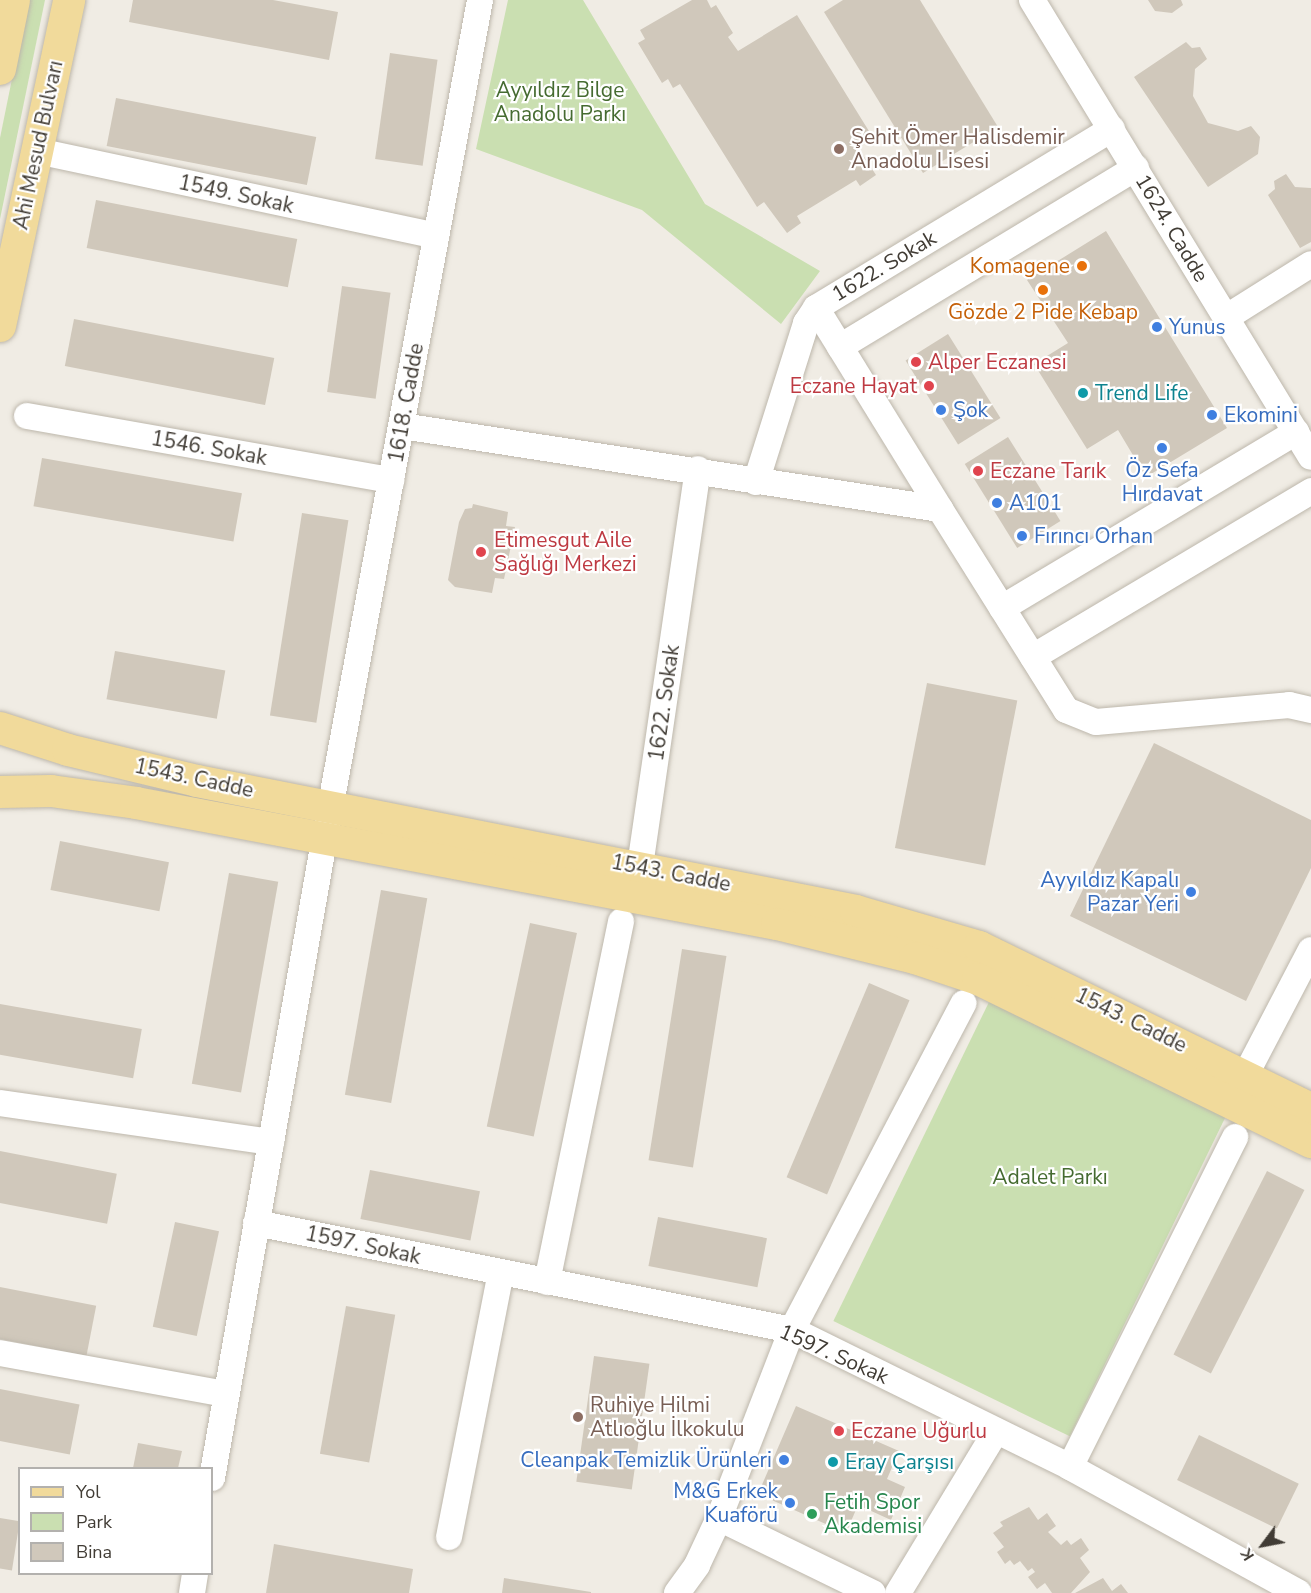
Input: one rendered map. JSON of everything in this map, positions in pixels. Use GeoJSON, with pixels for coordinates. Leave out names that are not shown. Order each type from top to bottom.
{"type":"FeatureCollection","features":[{"type":"Feature","properties":{"kind":"main road"},"geometry":{"type":"LineString","coordinates":[[0,69],[14,0]]}},
{"type":"Feature","properties":{"kind":"main road","name":"Ahi Mesud Bulvarı"},"geometry":{"type":"LineString","coordinates":[[0,326],[69,0]]}},
{"type":"Feature","properties":{"kind":"main road","name":"1543. Cadde"},"geometry":{"type":"LineString","coordinates":[[0,728],[100,758],[856,911],[979,947],[1311,1109]]}},
{"type":"Feature","properties":{"kind":"main road","name":"1543. Cadde"},"geometry":{"type":"LineString","coordinates":[[0,792],[80,794],[777,924],[915,958],[978,979],[1311,1142]]}},
{"type":"Feature","properties":{"kind":"street","name":"1624. Cadde"},"geometry":{"type":"LineString","coordinates":[[1032,0],[1311,457]]}},
{"type":"Feature","properties":{"kind":"street","name":"1618. Cadde"},"geometry":{"type":"LineString","coordinates":[[213,1472],[324,841],[436,236],[476,1]]}},
{"type":"Feature","properties":{"kind":"street","name":"1622. Sokak"},"geometry":{"type":"LineString","coordinates":[[756,482],[806,323],[816,308],[1112,129]]}},
{"type":"Feature","properties":{"kind":"street","name":"1549. Sokak"},"geometry":{"type":"LineString","coordinates":[[37,151],[436,236]]}},
{"type":"Feature","properties":{"kind":"street"},"geometry":{"type":"LineString","coordinates":[[840,347],[1136,168]]}},
{"type":"Feature","properties":{"kind":"street"},"geometry":{"type":"LineString","coordinates":[[1227,317],[1311,264]]}},
{"type":"Feature","properties":{"kind":"street"},"geometry":{"type":"LineString","coordinates":[[816,308],[1066,710],[1096,722],[1289,705],[1311,710]]}},
{"type":"Feature","properties":{"kind":"street","name":"1546. Sokak"},"geometry":{"type":"LineString","coordinates":[[27,416],[392,480]]}},
{"type":"Feature","properties":{"kind":"street"},"geometry":{"type":"LineString","coordinates":[[402,426],[698,469],[756,482],[940,509]]}},
{"type":"Feature","properties":{"kind":"street"},"geometry":{"type":"LineString","coordinates":[[1002,608],[1296,432]]}},
{"type":"Feature","properties":{"kind":"street","name":"1622. Sokak"},"geometry":{"type":"LineString","coordinates":[[640,866],[698,469]]}},
{"type":"Feature","properties":{"kind":"street"},"geometry":{"type":"LineString","coordinates":[[1033,657],[1311,491]]}},
{"type":"Feature","properties":{"kind":"street"},"geometry":{"type":"LineString","coordinates":[[547,1282],[621,921]]}},
{"type":"Feature","properties":{"kind":"street"},"geometry":{"type":"LineString","coordinates":[[1245,1076],[1311,950]]}},
{"type":"Feature","properties":{"kind":"street"},"geometry":{"type":"LineString","coordinates":[[676,1593],[697,1565],[719,1518],[792,1330],[964,1003]]}},
{"type":"Feature","properties":{"kind":"street"},"geometry":{"type":"LineString","coordinates":[[0,1103],[271,1142]]}},
{"type":"Feature","properties":{"kind":"street"},"geometry":{"type":"LineString","coordinates":[[1070,1467],[1235,1137]]}},
{"type":"Feature","properties":{"kind":"street","name":"1597. Sokak"},"geometry":{"type":"LineString","coordinates":[[256,1223],[792,1330],[1070,1467],[1299,1593]]}},
{"type":"Feature","properties":{"kind":"street"},"geometry":{"type":"LineString","coordinates":[[449,1537],[501,1273]]}},
{"type":"Feature","properties":{"kind":"street"},"geometry":{"type":"LineString","coordinates":[[0,1353],[226,1394]]}},
{"type":"Feature","properties":{"kind":"street"},"geometry":{"type":"LineString","coordinates":[[898,1593],[996,1431]]}},
{"type":"Feature","properties":{"kind":"street"},"geometry":{"type":"LineString","coordinates":[[719,1518],[873,1593]]}},
{"type":"Feature","properties":{"kind":"street"},"geometry":{"type":"LineString","coordinates":[[192,1593],[195,1575]]}},
{"type":"Feature","properties":{"kind":"green space"},"geometry":{"type":"Polygon","coordinates":[[[28,0],[45,0],[0,219],[0,138],[28,0]]]}},
{"type":"Feature","properties":{"kind":"green space","name":"Ayyıldız Bilge Anadolu Parkı"},"geometry":{"type":"Polygon","coordinates":[[[508,0],[583,0],[705,204],[820,271],[781,324],[642,210],[476,149],[508,0]]]}},
{"type":"Feature","properties":{"kind":"green space","name":"Adalet Parkı"},"geometry":{"type":"Polygon","coordinates":[[[989,1002],[1225,1117],[1070,1436],[833,1321],[989,1002]]]}},
{"type":"Feature","properties":{"kind":"building"},"geometry":{"type":"Polygon","coordinates":[[[133,0],[273,0],[338,12],[329,60],[129,22],[133,0]]]}},
{"type":"Feature","properties":{"kind":"building"},"geometry":{"type":"Polygon","coordinates":[[[692,0],[707,0],[711,8],[716,5],[733,33],[728,37],[738,51],[797,15],[872,136],[857,146],[876,175],[860,186],[856,180],[797,216],[801,223],[787,233],[764,202],[757,207],[680,84],[673,88],[668,79],[662,83],[638,43],[645,39],[640,30],[692,0]]]}},
{"type":"Feature","properties":{"kind":"building"},"geometry":{"type":"Polygon","coordinates":[[[843,0],[920,0],[998,127],[923,173],[824,12],[843,0]]]}},
{"type":"Feature","properties":{"kind":"building"},"geometry":{"type":"Polygon","coordinates":[[[1148,0],[1181,0],[1183,5],[1172,13],[1155,11],[1148,0]]]}},
{"type":"Feature","properties":{"kind":"building"},"geometry":{"type":"Polygon","coordinates":[[[1186,42],[1192,48],[1200,47],[1207,59],[1195,69],[1193,96],[1208,123],[1238,131],[1251,126],[1260,137],[1258,154],[1208,187],[1134,77],[1186,42]]]}},
{"type":"Feature","properties":{"kind":"building"},"geometry":{"type":"Polygon","coordinates":[[[390,53],[438,60],[423,166],[375,159],[390,53]]]}},
{"type":"Feature","properties":{"kind":"building"},"geometry":{"type":"Polygon","coordinates":[[[116,98],[316,137],[307,185],[107,146],[116,98]]]}},
{"type":"Feature","properties":{"kind":"building"},"geometry":{"type":"Polygon","coordinates":[[[1286,174],[1295,187],[1311,188],[1311,242],[1300,248],[1268,195],[1275,189],[1274,181],[1286,174]]]}},
{"type":"Feature","properties":{"kind":"building"},"geometry":{"type":"Polygon","coordinates":[[[96,200],[297,239],[288,287],[87,248],[96,200]]]}},
{"type":"Feature","properties":{"kind":"building"},"geometry":{"type":"Polygon","coordinates":[[[1106,231],[1227,428],[1146,477],[1118,430],[1087,449],[1034,364],[1068,343],[1027,280],[1106,231]]]}},
{"type":"Feature","properties":{"kind":"building"},"geometry":{"type":"Polygon","coordinates":[[[342,286],[391,293],[376,399],[327,392],[342,286]]]}},
{"type":"Feature","properties":{"kind":"building"},"geometry":{"type":"Polygon","coordinates":[[[74,319],[274,358],[265,405],[65,366],[74,319]]]}},
{"type":"Feature","properties":{"kind":"building"},"geometry":{"type":"Polygon","coordinates":[[[948,334],[1000,418],[958,444],[906,360],[948,334]]]}},
{"type":"Feature","properties":{"kind":"building"},"geometry":{"type":"Polygon","coordinates":[[[1008,437],[1060,521],[1017,548],[965,464],[1008,437]]]}},
{"type":"Feature","properties":{"kind":"building"},"geometry":{"type":"Polygon","coordinates":[[[42,458],[242,493],[233,542],[33,506],[42,458]]]}},
{"type":"Feature","properties":{"kind":"building","name":"Etimesgut Aile Sağlığı Merkezi"},"geometry":{"type":"Polygon","coordinates":[[[473,504],[508,512],[506,526],[515,527],[504,579],[495,578],[492,593],[455,587],[448,580],[459,522],[465,509],[472,508],[473,504]]]}},
{"type":"Feature","properties":{"kind":"building"},"geometry":{"type":"Polygon","coordinates":[[[302,513],[348,520],[316,723],[270,715],[302,513]]]}},
{"type":"Feature","properties":{"kind":"building"},"geometry":{"type":"Polygon","coordinates":[[[115,651],[225,670],[217,719],[106,699],[115,651]]]}},
{"type":"Feature","properties":{"kind":"building"},"geometry":{"type":"Polygon","coordinates":[[[927,683],[1017,701],[985,865],[895,848],[927,683]]]}},
{"type":"Feature","properties":{"kind":"building","name":"Ayyıldız Kapalı Pazar Yeri"},"geometry":{"type":"Polygon","coordinates":[[[1154,743],[1311,820],[1311,868],[1246,1001],[1070,916],[1154,743]]]}},
{"type":"Feature","properties":{"kind":"building"},"geometry":{"type":"Polygon","coordinates":[[[60,841],[169,862],[159,911],[50,890],[60,841]]]}},
{"type":"Feature","properties":{"kind":"building"},"geometry":{"type":"Polygon","coordinates":[[[229,873],[278,882],[241,1092],[192,1084],[229,873]]]}},
{"type":"Feature","properties":{"kind":"building"},"geometry":{"type":"Polygon","coordinates":[[[381,890],[427,898],[391,1103],[345,1095],[381,890]]]}},
{"type":"Feature","properties":{"kind":"building"},"geometry":{"type":"Polygon","coordinates":[[[530,923],[577,933],[534,1136],[487,1126],[530,923]]]}},
{"type":"Feature","properties":{"kind":"building"},"geometry":{"type":"Polygon","coordinates":[[[682,949],[726,956],[693,1167],[649,1160],[682,949]]]}},
{"type":"Feature","properties":{"kind":"building"},"geometry":{"type":"Polygon","coordinates":[[[869,983],[910,1000],[827,1194],[787,1177],[869,983]]]}},
{"type":"Feature","properties":{"kind":"building"},"geometry":{"type":"Polygon","coordinates":[[[0,1004],[142,1029],[133,1078],[0,1055],[0,1004]]]}},
{"type":"Feature","properties":{"kind":"building"},"geometry":{"type":"Polygon","coordinates":[[[0,1151],[117,1174],[107,1224],[0,1203],[0,1151]]]}},
{"type":"Feature","properties":{"kind":"building"},"geometry":{"type":"Polygon","coordinates":[[[370,1170],[480,1191],[470,1240],[360,1219],[370,1170]]]}},
{"type":"Feature","properties":{"kind":"building"},"geometry":{"type":"Polygon","coordinates":[[[1267,1171],[1304,1190],[1211,1374],[1173,1355],[1267,1171]]]}},
{"type":"Feature","properties":{"kind":"building"},"geometry":{"type":"Polygon","coordinates":[[[658,1217],[767,1238],[757,1287],[648,1266],[658,1217]]]}},
{"type":"Feature","properties":{"kind":"building"},"geometry":{"type":"Polygon","coordinates":[[[175,1222],[219,1231],[197,1336],[153,1327],[175,1222]]]}},
{"type":"Feature","properties":{"kind":"building"},"geometry":{"type":"Polygon","coordinates":[[[0,1287],[96,1306],[86,1356],[0,1339],[0,1287]]]}},
{"type":"Feature","properties":{"kind":"building"},"geometry":{"type":"Polygon","coordinates":[[[346,1306],[395,1315],[369,1462],[320,1454],[346,1306]]]}},
{"type":"Feature","properties":{"kind":"building"},"geometry":{"type":"Polygon","coordinates":[[[594,1356],[649,1364],[632,1490],[576,1482],[594,1356]]]}},
{"type":"Feature","properties":{"kind":"building"},"geometry":{"type":"Polygon","coordinates":[[[0,1389],[80,1404],[70,1455],[0,1441],[0,1389]]]}},
{"type":"Feature","properties":{"kind":"building","name":"Eray Çarşısı"},"geometry":{"type":"Polygon","coordinates":[[[796,1406],[899,1451],[887,1479],[905,1487],[891,1520],[858,1505],[846,1533],[758,1494],[796,1406]]]}},
{"type":"Feature","properties":{"kind":"building"},"geometry":{"type":"Polygon","coordinates":[[[1199,1435],[1299,1484],[1277,1529],[1177,1480],[1199,1435]]]}},
{"type":"Feature","properties":{"kind":"building"},"geometry":{"type":"Polygon","coordinates":[[[138,1443],[182,1451],[178,1467],[133,1467],[138,1443]]]}},
{"type":"Feature","properties":{"kind":"building"},"geometry":{"type":"Polygon","coordinates":[[[1029,1507],[1038,1520],[1047,1513],[1056,1526],[1048,1532],[1061,1545],[1067,1540],[1071,1545],[1081,1538],[1089,1550],[1080,1558],[1090,1572],[1071,1593],[1052,1593],[1045,1583],[1037,1589],[1028,1577],[1035,1572],[1032,1568],[1028,1571],[1020,1561],[1014,1565],[1010,1560],[1005,1564],[997,1552],[1004,1547],[993,1533],[1003,1526],[1000,1522],[1029,1507]]]}},
{"type":"Feature","properties":{"kind":"building"},"geometry":{"type":"Polygon","coordinates":[[[0,1518],[18,1521],[12,1571],[0,1569],[0,1518]]]}},
{"type":"Feature","properties":{"kind":"building"},"geometry":{"type":"Polygon","coordinates":[[[274,1544],[413,1569],[409,1593],[266,1593],[274,1544]]]}},
{"type":"Feature","properties":{"kind":"building"},"geometry":{"type":"Polygon","coordinates":[[[504,1578],[591,1592],[591,1593],[502,1593],[504,1578]]]}},
{"type":"Feature","properties":{"kind":"building"},"geometry":{"type":"Polygon","coordinates":[[[1103,1578],[1112,1591],[1121,1584],[1128,1593],[1075,1593],[1103,1578]]]}},
{"type":"Feature","properties":{"kind":"place","name":"Şehit Ömer Halisdemir Anadolu Lisesi"},"geometry":{"type":"Point","coordinates":[839,149]}},
{"type":"Feature","properties":{"kind":"place","name":"Komagene"},"geometry":{"type":"Point","coordinates":[1082,266]}},
{"type":"Feature","properties":{"kind":"place","name":"Gözde 2 Pide Kebap"},"geometry":{"type":"Point","coordinates":[1043,290]}},
{"type":"Feature","properties":{"kind":"place","name":"Yunus"},"geometry":{"type":"Point","coordinates":[1157,327]}},
{"type":"Feature","properties":{"kind":"place","name":"Alper Eczanesi"},"geometry":{"type":"Point","coordinates":[916,362]}},
{"type":"Feature","properties":{"kind":"place","name":"Eczane Hayat"},"geometry":{"type":"Point","coordinates":[929,386]}},
{"type":"Feature","properties":{"kind":"place","name":"Trend Life"},"geometry":{"type":"Point","coordinates":[1083,393]}},
{"type":"Feature","properties":{"kind":"place","name":"Şok"},"geometry":{"type":"Point","coordinates":[941,410]}},
{"type":"Feature","properties":{"kind":"place","name":"Ekomini"},"geometry":{"type":"Point","coordinates":[1212,415]}},
{"type":"Feature","properties":{"kind":"place","name":"Öz Sefa Hırdavat"},"geometry":{"type":"Point","coordinates":[1162,448]}},
{"type":"Feature","properties":{"kind":"place","name":"Eczane Tarık"},"geometry":{"type":"Point","coordinates":[978,471]}},
{"type":"Feature","properties":{"kind":"place","name":"A101"},"geometry":{"type":"Point","coordinates":[997,503]}},
{"type":"Feature","properties":{"kind":"place","name":"Fırıncı Orhan"},"geometry":{"type":"Point","coordinates":[1022,536]}},
{"type":"Feature","properties":{"kind":"place","name":"Etimesgut Aile Sağlığı Merkezi"},"geometry":{"type":"Point","coordinates":[481,552]}},
{"type":"Feature","properties":{"kind":"place","name":"Ayyıldız Kapalı Pazar Yeri"},"geometry":{"type":"Point","coordinates":[1191,892]}},
{"type":"Feature","properties":{"kind":"place","name":"Ruhiye Hilmi Atlıoğlu İlkokulu"},"geometry":{"type":"Point","coordinates":[578,1417]}},
{"type":"Feature","properties":{"kind":"place","name":"Eczane Uğurlu"},"geometry":{"type":"Point","coordinates":[839,1431]}},
{"type":"Feature","properties":{"kind":"place","name":"Cleanpak Temizlik Ürünleri"},"geometry":{"type":"Point","coordinates":[784,1460]}},
{"type":"Feature","properties":{"kind":"place","name":"Eray Çarşısı"},"geometry":{"type":"Point","coordinates":[833,1462]}},
{"type":"Feature","properties":{"kind":"place","name":"M&G Erkek Kuaförü"},"geometry":{"type":"Point","coordinates":[790,1503]}},
{"type":"Feature","properties":{"kind":"place","name":"Fetih Spor Akademisi"},"geometry":{"type":"Point","coordinates":[812,1514]}}]}
